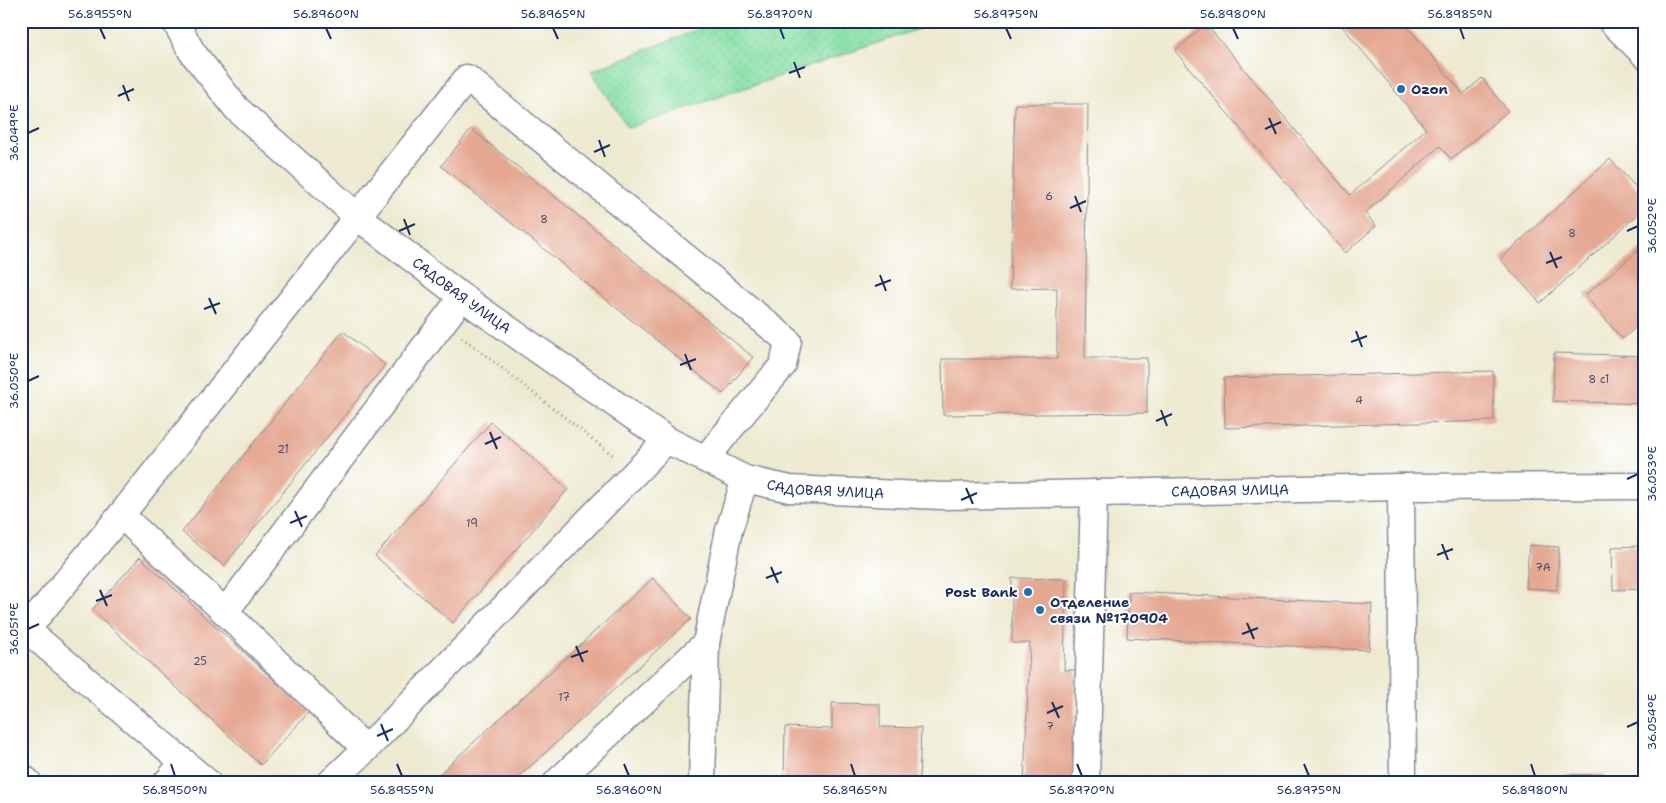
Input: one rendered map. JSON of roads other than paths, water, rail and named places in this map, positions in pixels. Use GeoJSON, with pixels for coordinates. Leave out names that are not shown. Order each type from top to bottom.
{"type":"FeatureCollection","features":[{"type":"Feature","properties":{"kind":"street","name":"САДОВАЯ УЛИЦА"},"geometry":{"type":"LineString","coordinates":[[175,21],[192,52],[237,109],[358,217],[462,297],[667,440],[745,479],[790,488],[942,496],[1401,487],[1645,486]]}},
{"type":"Feature","properties":{"kind":"street"},"geometry":{"type":"LineString","coordinates":[[1611,21],[1645,55]]}},
{"type":"Feature","properties":{"kind":"street"},"geometry":{"type":"LineString","coordinates":[[207,782],[24,633],[121,515],[467,78],[788,341],[783,365],[705,459]]}},
{"type":"Feature","properties":{"kind":"street"},"geometry":{"type":"LineString","coordinates":[[224,612],[462,297]]}},
{"type":"Feature","properties":{"kind":"street"},"geometry":{"type":"LineString","coordinates":[[331,782],[366,749],[667,440]]}},
{"type":"Feature","properties":{"kind":"street"},"geometry":{"type":"LineString","coordinates":[[702,782],[706,643],[729,530],[745,479]]}},
{"type":"Feature","properties":{"kind":"street"},"geometry":{"type":"LineString","coordinates":[[1401,487],[1403,782]]}},
{"type":"Feature","properties":{"kind":"street"},"geometry":{"type":"LineString","coordinates":[[1086,782],[1094,493]]}},
{"type":"Feature","properties":{"kind":"street"},"geometry":{"type":"LineString","coordinates":[[121,515],[366,749]]}},
{"type":"Feature","properties":{"kind":"street"},"geometry":{"type":"LineString","coordinates":[[557,782],[706,643]]}},
{"type":"Feature","properties":{"kind":"street"},"geometry":{"type":"LineString","coordinates":[[167,782],[184,762]]}},
{"type":"Feature","properties":{"kind":"street"},"geometry":{"type":"LineString","coordinates":[[21,776],[28,782]]}},
{"type":"Feature","properties":{"kind":"place","name":"Ozon"},"geometry":{"type":"Point","coordinates":[1401,89]}},
{"type":"Feature","properties":{"kind":"place","name":"Post Bank"},"geometry":{"type":"Point","coordinates":[1028,592]}},
{"type":"Feature","properties":{"kind":"place","name":"Отделение связи №170904"},"geometry":{"type":"Point","coordinates":[1040,610]}}]}
